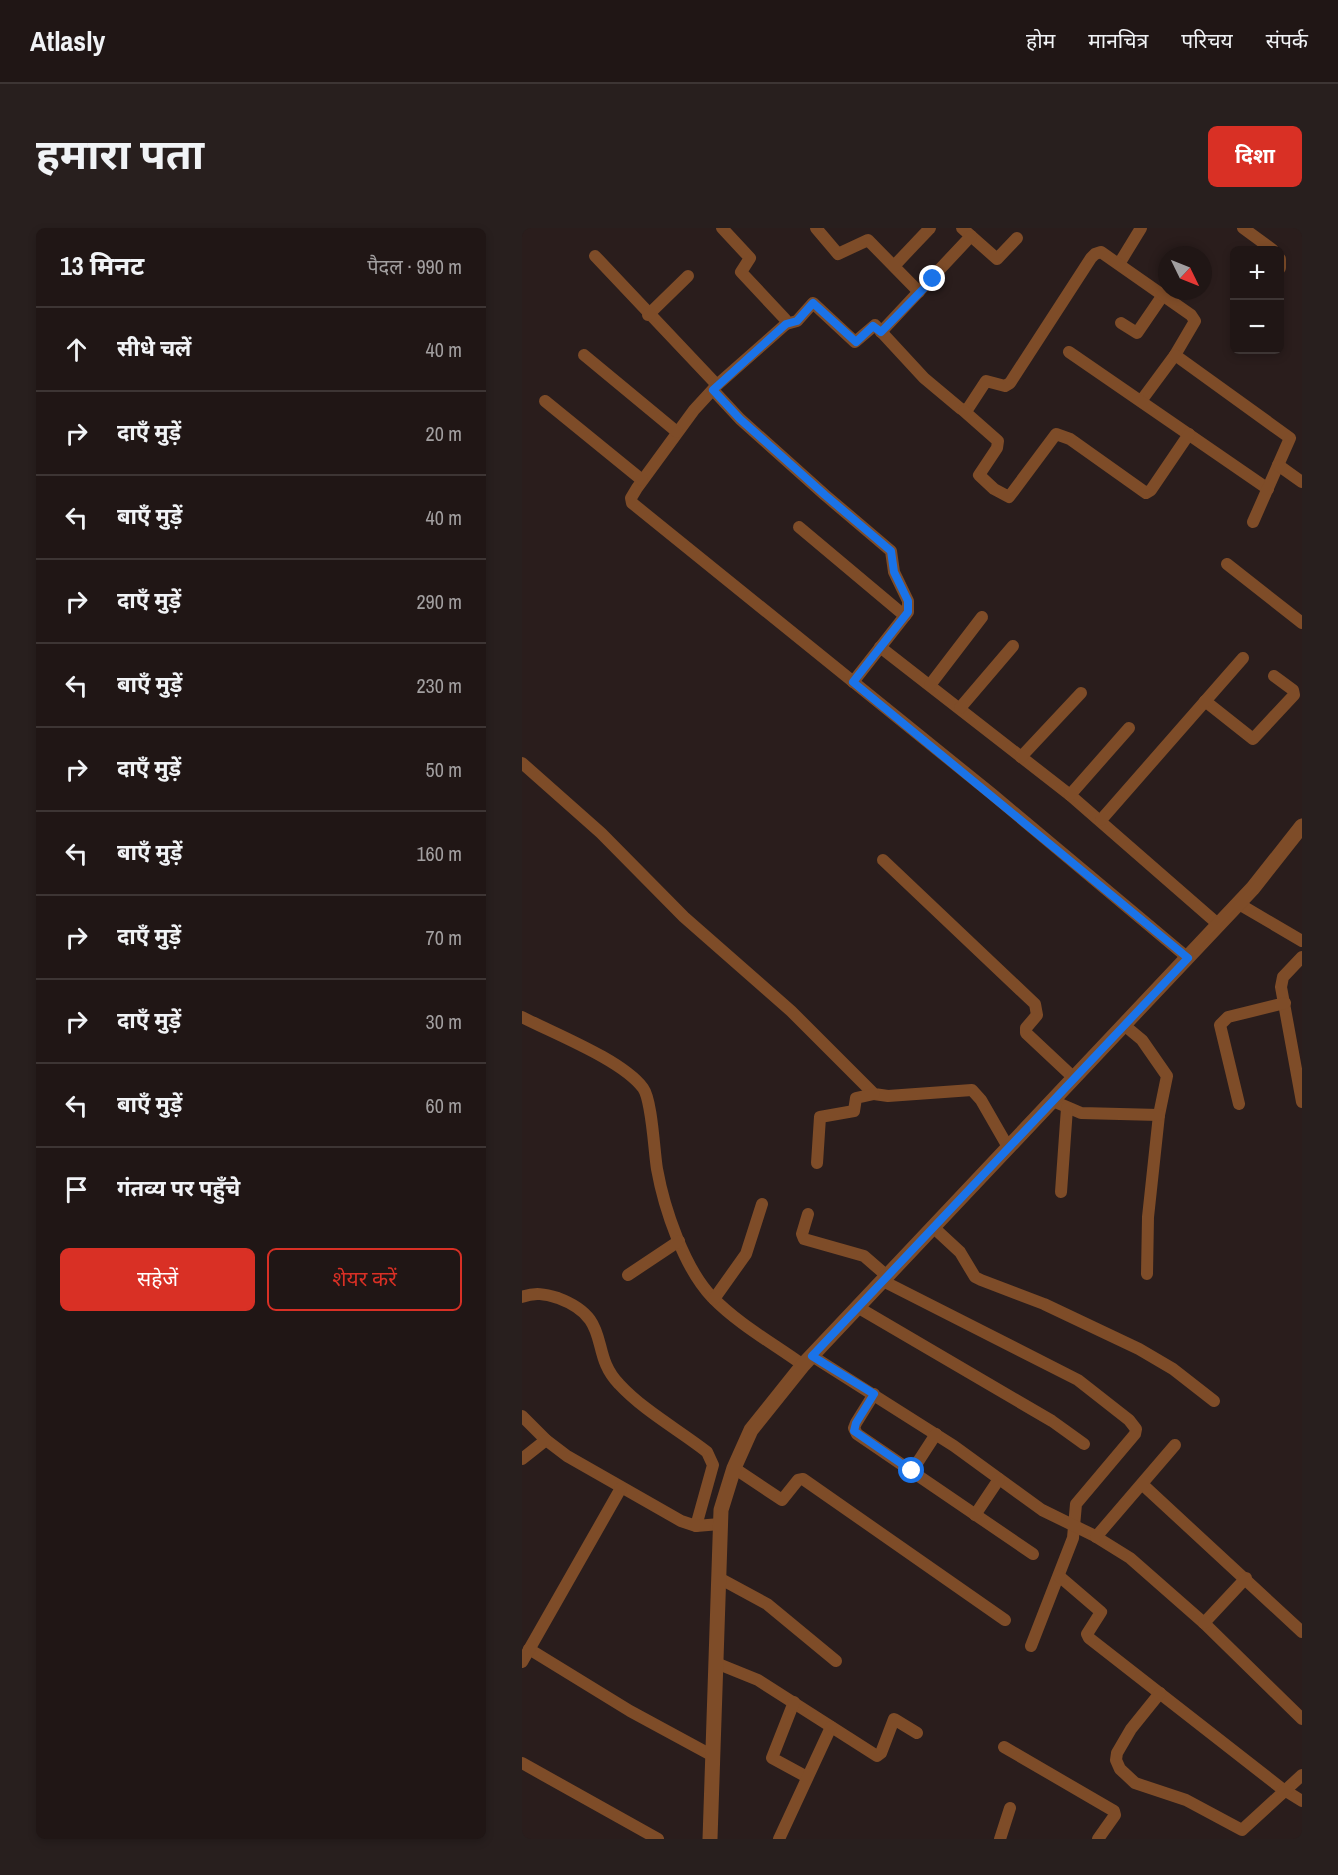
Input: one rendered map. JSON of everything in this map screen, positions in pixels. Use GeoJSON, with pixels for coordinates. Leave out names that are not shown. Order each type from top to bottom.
{"type":"FeatureCollection","features":[{"type":"Feature","properties":{"kind":"street"},"geometry":{"type":"LineString","coordinates":[[722,228],[750,258],[741,272],[785,319],[786,324]]}},
{"type":"Feature","properties":{"kind":"street"},"geometry":{"type":"LineString","coordinates":[[816,228],[838,254],[845,253],[862,241],[868,240],[919,292]]}},
{"type":"Feature","properties":{"kind":"street"},"geometry":{"type":"LineString","coordinates":[[894,266],[930,228]]}},
{"type":"Feature","properties":{"kind":"street"},"geometry":{"type":"LineString","coordinates":[[1119,264],[1141,228]]}},
{"type":"Feature","properties":{"kind":"street"},"geometry":{"type":"LineString","coordinates":[[1243,228],[1268,246]]}},
{"type":"Feature","properties":{"kind":"street"},"geometry":{"type":"LineString","coordinates":[[881,332],[919,292],[965,230],[997,259],[1017,238]]}},
{"type":"Feature","properties":{"kind":"street"},"geometry":{"type":"LineString","coordinates":[[964,411],[969,409],[986,381],[1005,386],[1010,383],[1095,254],[1101,252],[1158,292]]}},
{"type":"Feature","properties":{"kind":"street"},"geometry":{"type":"LineString","coordinates":[[595,256],[715,387],[740,419],[891,551],[894,572],[909,607],[905,616],[853,682]]}},
{"type":"Feature","properties":{"kind":"street"},"geometry":{"type":"LineString","coordinates":[[648,315],[688,276]]}},
{"type":"Feature","properties":{"kind":"street"},"geometry":{"type":"LineString","coordinates":[[1120,323],[1137,333],[1160,300]]}},
{"type":"Feature","properties":{"kind":"street"},"geometry":{"type":"LineString","coordinates":[[1141,401],[1175,355],[1195,321],[1168,300]]}},
{"type":"Feature","properties":{"kind":"street"},"geometry":{"type":"LineString","coordinates":[[1180,951],[635,506],[631,498],[677,432],[715,387],[786,324],[797,321],[813,303],[855,342],[873,326],[924,378],[998,441],[979,475],[994,489],[1009,496],[1056,434],[1070,439],[1146,493],[1190,434]]}},
{"type":"Feature","properties":{"kind":"street"},"geometry":{"type":"LineString","coordinates":[[1070,352],[1268,489]]}},
{"type":"Feature","properties":{"kind":"street"},"geometry":{"type":"LineString","coordinates":[[584,355],[677,432]]}},
{"type":"Feature","properties":{"kind":"street"},"geometry":{"type":"LineString","coordinates":[[1175,355],[1289,436],[1290,441],[1253,522]]}},
{"type":"Feature","properties":{"kind":"street"},"geometry":{"type":"LineString","coordinates":[[545,401],[642,480]]}},
{"type":"Feature","properties":{"kind":"street"},"geometry":{"type":"LineString","coordinates":[[1278,465],[1302,482]]}},
{"type":"Feature","properties":{"kind":"street"},"geometry":{"type":"LineString","coordinates":[[799,527],[905,616]]}},
{"type":"Feature","properties":{"kind":"street"},"geometry":{"type":"LineString","coordinates":[[1227,564],[1302,623]]}},
{"type":"Feature","properties":{"kind":"street"},"geometry":{"type":"LineString","coordinates":[[930,685],[982,617]]}},
{"type":"Feature","properties":{"kind":"street"},"geometry":{"type":"LineString","coordinates":[[960,708],[1013,646]]}},
{"type":"Feature","properties":{"kind":"street"},"geometry":{"type":"LineString","coordinates":[[880,647],[1101,820],[1211,918]]}},
{"type":"Feature","properties":{"kind":"street"},"geometry":{"type":"LineString","coordinates":[[1101,820],[1243,658]]}},
{"type":"Feature","properties":{"kind":"street"},"geometry":{"type":"LineString","coordinates":[[1205,701],[1253,739],[1294,695],[1293,690],[1274,676]]}},
{"type":"Feature","properties":{"kind":"street"},"geometry":{"type":"LineString","coordinates":[[1021,757],[1081,693]]}},
{"type":"Feature","properties":{"kind":"street"},"geometry":{"type":"LineString","coordinates":[[1070,795],[1129,728]]}},
{"type":"Feature","properties":{"kind":"street"},"geometry":{"type":"LineString","coordinates":[[522,763],[601,833],[684,917],[791,1011],[874,1094]]}},
{"type":"Feature","properties":{"kind":"street"},"geometry":{"type":"LineString","coordinates":[[709,1525],[721,1510],[734,1468],[751,1430],[802,1360],[859,1308],[881,1273],[933,1227],[1004,1141],[1053,1101],[1068,1073],[1124,1025],[1180,951],[1211,918],[1239,904],[1302,826]]}},
{"type":"Feature","properties":{"kind":"street"},"geometry":{"type":"LineString","coordinates":[[883,860],[1035,1004],[1037,1015],[1026,1028],[1026,1033],[1068,1073]]}},
{"type":"Feature","properties":{"kind":"street"},"geometry":{"type":"LineString","coordinates":[[1239,904],[1302,941]]}},
{"type":"Feature","properties":{"kind":"street"},"geometry":{"type":"LineString","coordinates":[[1302,957],[1283,977],[1281,987],[1302,1102]]}},
{"type":"Feature","properties":{"kind":"street"},"geometry":{"type":"LineString","coordinates":[[1239,1104],[1220,1024],[1228,1017],[1285,1003]]}},
{"type":"Feature","properties":{"kind":"street"},"geometry":{"type":"LineString","coordinates":[[522,1017],[616,1065],[645,1090],[660,1181],[679,1241],[701,1283],[714,1299],[802,1360],[874,1394],[1053,1515],[1096,1537],[1153,1576],[1302,1719]]}},
{"type":"Feature","properties":{"kind":"street"},"geometry":{"type":"LineString","coordinates":[[1124,1025],[1142,1040],[1166,1073],[1148,1217],[1147,1274]]}},
{"type":"Feature","properties":{"kind":"street"},"geometry":{"type":"LineString","coordinates":[[817,1163],[820,1117],[854,1111],[856,1098],[874,1094],[888,1096],[972,1090],[981,1100],[1004,1141]]}},
{"type":"Feature","properties":{"kind":"street"},"geometry":{"type":"LineString","coordinates":[[1053,1101],[1080,1113],[1159,1115]]}},
{"type":"Feature","properties":{"kind":"street"},"geometry":{"type":"LineString","coordinates":[[1060,1192],[1067,1108]]}},
{"type":"Feature","properties":{"kind":"street"},"geometry":{"type":"LineString","coordinates":[[714,1299],[746,1254],[762,1204]]}},
{"type":"Feature","properties":{"kind":"street"},"geometry":{"type":"LineString","coordinates":[[808,1214],[802,1234],[804,1239],[858,1254],[881,1273],[1078,1380],[1134,1425],[1134,1434],[1076,1504],[1073,1526],[1059,1576],[1031,1646]]}},
{"type":"Feature","properties":{"kind":"street"},"geometry":{"type":"LineString","coordinates":[[933,1227],[960,1252],[975,1277],[1044,1304],[1139,1349],[1180,1374],[1214,1401]]}},
{"type":"Feature","properties":{"kind":"street"},"geometry":{"type":"LineString","coordinates":[[628,1275],[679,1241]]}},
{"type":"Feature","properties":{"kind":"street"},"geometry":{"type":"LineString","coordinates":[[522,1297],[544,1294],[582,1310],[595,1326],[609,1371],[620,1386],[707,1452],[713,1465],[709,1525],[718,1578],[716,1663],[705,1752],[710,1839]]}},
{"type":"Feature","properties":{"kind":"street"},"geometry":{"type":"LineString","coordinates":[[859,1308],[1052,1421],[1083,1444]]}},
{"type":"Feature","properties":{"kind":"street"},"geometry":{"type":"LineString","coordinates":[[874,1394],[856,1423],[854,1431],[1033,1554]]}},
{"type":"Feature","properties":{"kind":"street"},"geometry":{"type":"LineString","coordinates":[[522,1416],[546,1440],[621,1488],[709,1525]]}},
{"type":"Feature","properties":{"kind":"street"},"geometry":{"type":"LineString","coordinates":[[912,1471],[936,1434]]}},
{"type":"Feature","properties":{"kind":"street"},"geometry":{"type":"LineString","coordinates":[[522,1460],[546,1440]]}},
{"type":"Feature","properties":{"kind":"street"},"geometry":{"type":"LineString","coordinates":[[1096,1537],[1175,1445]]}},
{"type":"Feature","properties":{"kind":"street"},"geometry":{"type":"LineString","coordinates":[[734,1468],[782,1500],[798,1480],[803,1479],[1005,1620]]}},
{"type":"Feature","properties":{"kind":"street"},"geometry":{"type":"LineString","coordinates":[[975,1515],[999,1479]]}},
{"type":"Feature","properties":{"kind":"street"},"geometry":{"type":"LineString","coordinates":[[1142,1484],[1302,1632]]}},
{"type":"Feature","properties":{"kind":"street"},"geometry":{"type":"LineString","coordinates":[[522,1662],[621,1488]]}},
{"type":"Feature","properties":{"kind":"street"},"geometry":{"type":"LineString","coordinates":[[1059,1576],[1101,1612],[1087,1636],[1284,1790],[1302,1801]]}},
{"type":"Feature","properties":{"kind":"street"},"geometry":{"type":"LineString","coordinates":[[718,1578],[767,1604],[836,1661]]}},
{"type":"Feature","properties":{"kind":"street"},"geometry":{"type":"LineString","coordinates":[[1203,1623],[1246,1578]]}},
{"type":"Feature","properties":{"kind":"street"},"geometry":{"type":"LineString","coordinates":[[529,1649],[630,1711],[705,1752]]}},
{"type":"Feature","properties":{"kind":"street"},"geometry":{"type":"LineString","coordinates":[[716,1663],[745,1673],[877,1756],[881,1754],[894,1719],[917,1733]]}},
{"type":"Feature","properties":{"kind":"street"},"geometry":{"type":"LineString","coordinates":[[1160,1693],[1131,1729],[1117,1753],[1117,1763],[1129,1780],[1186,1800],[1242,1830],[1302,1775]]}},
{"type":"Feature","properties":{"kind":"street"},"geometry":{"type":"LineString","coordinates":[[794,1702],[772,1758],[807,1777]]}},
{"type":"Feature","properties":{"kind":"street"},"geometry":{"type":"LineString","coordinates":[[779,1839],[831,1727]]}},
{"type":"Feature","properties":{"kind":"street"},"geometry":{"type":"LineString","coordinates":[[1004,1747],[1112,1809],[1115,1815],[1098,1839]]}},
{"type":"Feature","properties":{"kind":"street"},"geometry":{"type":"LineString","coordinates":[[522,1763],[658,1839]]}},
{"type":"Feature","properties":{"kind":"street"},"geometry":{"type":"LineString","coordinates":[[1000,1839],[1010,1808]]}},
{"type":"Feature","properties":{"kind":"route"},"geometry":{"type":"LineString","coordinates":[[912,1471],[854,1431],[856,1423],[874,1394],[812,1356],[1188,958],[992,794],[853,682],[908,612],[908,601],[894,572],[891,551],[740,419],[713,390],[786,324],[797,321],[813,303],[817,304],[856,342],[873,326],[881,332],[933,279]]}}]}
